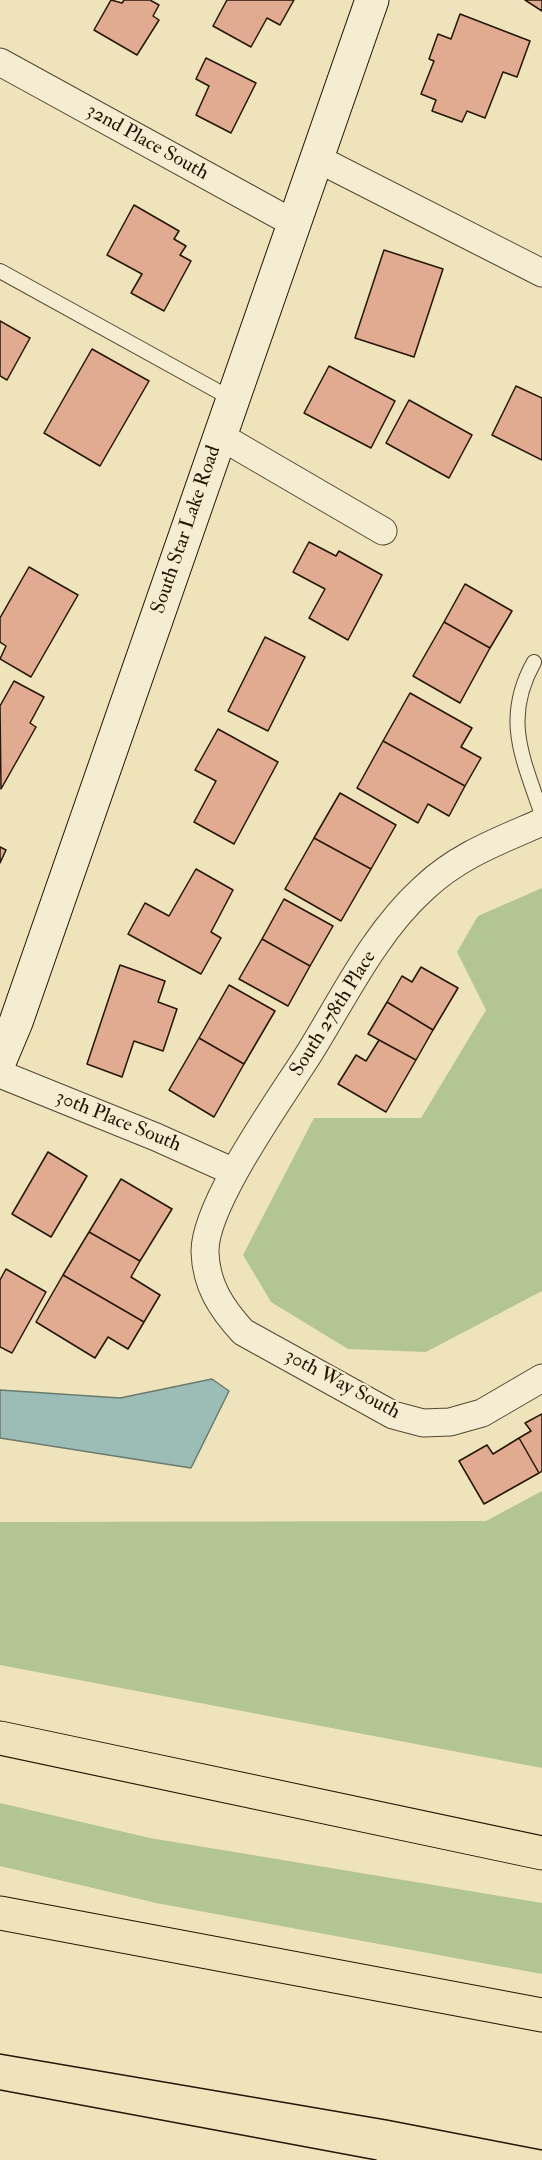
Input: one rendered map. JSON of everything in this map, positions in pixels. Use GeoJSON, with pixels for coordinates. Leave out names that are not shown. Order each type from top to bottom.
{"type":"FeatureCollection","features":[{"type":"Feature","properties":{"kind":"highway"},"geometry":{"type":"LineString","coordinates":[[0,1738],[542,1853]]}},
{"type":"Feature","properties":{"kind":"highway"},"geometry":{"type":"LineString","coordinates":[[10,1915],[542,2014]]}},
{"type":"Feature","properties":{"kind":"street","name":"South Star Lake Road"},"geometry":{"type":"LineString","coordinates":[[0,1060],[16,1022],[372,0]]}},
{"type":"Feature","properties":{"kind":"street","name":"32nd Place South"},"geometry":{"type":"LineString","coordinates":[[0,62],[295,224]]}},
{"type":"Feature","properties":{"kind":"street"},"geometry":{"type":"LineString","coordinates":[[318,159],[542,273]]}},
{"type":"Feature","properties":{"kind":"street"},"geometry":{"type":"LineString","coordinates":[[220,436],[383,531]]}},
{"type":"Feature","properties":{"kind":"street","name":"South 278th Place"},"geometry":{"type":"LineString","coordinates":[[208,1272],[205,1250],[211,1223],[234,1172],[389,926],[423,888],[460,858],[542,822]]}},
{"type":"Feature","properties":{"kind":"street","name":"30th Place South"},"geometry":{"type":"LineString","coordinates":[[0,1074],[156,1137],[234,1172]]}},
{"type":"Feature","properties":{"kind":"street","name":"30th Way South"},"geometry":{"type":"LineString","coordinates":[[208,1272],[213,1292],[243,1332],[393,1415],[423,1423],[450,1422],[482,1413],[542,1378]]}},
{"type":"Feature","properties":{"kind":"lane"},"geometry":{"type":"LineString","coordinates":[[0,271],[232,399]]}},
{"type":"Feature","properties":{"kind":"lane"},"geometry":{"type":"LineString","coordinates":[[534,662],[518,695],[516,733],[542,815]]}},
{"type":"Feature","properties":{"kind":"green space"},"geometry":{"type":"Polygon","coordinates":[[[542,888],[542,1291],[426,1352],[348,1349],[271,1302],[243,1255],[314,1118],[421,1118],[486,1010],[457,952],[478,916],[542,888]]]}},
{"type":"Feature","properties":{"kind":"green space"},"geometry":{"type":"Polygon","coordinates":[[[542,1491],[542,1768],[0,1665],[0,1522],[486,1521],[542,1491]]]}},
{"type":"Feature","properties":{"kind":"green space"},"geometry":{"type":"Polygon","coordinates":[[[0,1803],[150,1838],[542,1903],[542,1974],[156,1903],[0,1866],[0,1803]]]}},
{"type":"Feature","properties":{"kind":"water"},"geometry":{"type":"Polygon","coordinates":[[[212,1379],[229,1391],[191,1468],[0,1438],[0,1390],[120,1398],[212,1379]]]}},
{"type":"Feature","properties":{"kind":"building"},"geometry":{"type":"Polygon","coordinates":[[[111,0],[122,3],[124,0],[150,0],[159,5],[153,16],[159,20],[137,55],[94,30],[111,0]]]}},
{"type":"Feature","properties":{"kind":"building"},"geometry":{"type":"Polygon","coordinates":[[[227,0],[294,0],[280,25],[267,18],[251,47],[213,26],[227,0]]]}},
{"type":"Feature","properties":{"kind":"building"},"geometry":{"type":"Polygon","coordinates":[[[525,0],[542,0],[542,11],[525,0]]]}},
{"type":"Feature","properties":{"kind":"building"},"geometry":{"type":"Polygon","coordinates":[[[460,14],[530,41],[517,77],[503,72],[485,118],[467,111],[462,122],[432,111],[436,100],[421,94],[434,61],[429,59],[438,34],[451,39],[460,14]]]}},
{"type":"Feature","properties":{"kind":"building"},"geometry":{"type":"Polygon","coordinates":[[[206,58],[256,83],[231,133],[196,115],[209,86],[196,79],[206,58]]]}},
{"type":"Feature","properties":{"kind":"building"},"geometry":{"type":"Polygon","coordinates":[[[134,205],[179,231],[174,239],[186,246],[180,255],[191,261],[164,311],[131,293],[142,274],[107,255],[134,205]]]}},
{"type":"Feature","properties":{"kind":"building"},"geometry":{"type":"Polygon","coordinates":[[[384,250],[443,269],[414,357],[355,338],[384,250]]]}},
{"type":"Feature","properties":{"kind":"building"},"geometry":{"type":"Polygon","coordinates":[[[0,321],[30,338],[7,380],[0,376],[0,321]]]}},
{"type":"Feature","properties":{"kind":"building"},"geometry":{"type":"Polygon","coordinates":[[[92,349],[149,381],[100,466],[44,433],[92,349]]]}},
{"type":"Feature","properties":{"kind":"building"},"geometry":{"type":"Polygon","coordinates":[[[329,366],[395,401],[371,448],[304,413],[329,366]]]}},
{"type":"Feature","properties":{"kind":"building"},"geometry":{"type":"Polygon","coordinates":[[[516,386],[542,398],[542,460],[492,435],[516,386]]]}},
{"type":"Feature","properties":{"kind":"building"},"geometry":{"type":"Polygon","coordinates":[[[409,400],[472,435],[449,478],[386,443],[409,400]]]}},
{"type":"Feature","properties":{"kind":"building"},"geometry":{"type":"Polygon","coordinates":[[[309,542],[336,556],[339,551],[382,575],[348,640],[309,618],[325,589],[293,572],[309,542]]]}},
{"type":"Feature","properties":{"kind":"building"},"geometry":{"type":"Polygon","coordinates":[[[29,567],[78,595],[31,677],[0,659],[6,646],[0,642],[0,618],[29,567]]]}},
{"type":"Feature","properties":{"kind":"building"},"geometry":{"type":"Polygon","coordinates":[[[465,584],[512,611],[490,648],[444,622],[465,584]]]}},
{"type":"Feature","properties":{"kind":"building"},"geometry":{"type":"Polygon","coordinates":[[[444,622],[490,648],[460,703],[413,676],[444,622]]]}},
{"type":"Feature","properties":{"kind":"building"},"geometry":{"type":"Polygon","coordinates":[[[265,637],[305,657],[268,731],[228,711],[265,637]]]}},
{"type":"Feature","properties":{"kind":"building"},"geometry":{"type":"Polygon","coordinates":[[[14,681],[44,697],[30,723],[36,727],[1,789],[0,706],[14,681]]]}},
{"type":"Feature","properties":{"kind":"building"},"geometry":{"type":"Polygon","coordinates":[[[410,693],[472,728],[461,747],[481,758],[465,786],[383,741],[410,693]]]}},
{"type":"Feature","properties":{"kind":"building"},"geometry":{"type":"Polygon","coordinates":[[[218,729],[278,762],[234,844],[194,822],[216,781],[195,770],[218,729]]]}},
{"type":"Feature","properties":{"kind":"building"},"geometry":{"type":"Polygon","coordinates":[[[383,741],[465,786],[449,816],[428,804],[418,823],[357,788],[383,741]]]}},
{"type":"Feature","properties":{"kind":"building"},"geometry":{"type":"Polygon","coordinates":[[[340,793],[396,825],[371,869],[314,838],[340,793]]]}},
{"type":"Feature","properties":{"kind":"building"},"geometry":{"type":"Polygon","coordinates":[[[314,838],[371,869],[341,921],[285,889],[314,838]]]}},
{"type":"Feature","properties":{"kind":"building"},"geometry":{"type":"Polygon","coordinates":[[[0,847],[6,850],[0,863],[0,847]]]}},
{"type":"Feature","properties":{"kind":"building"},"geometry":{"type":"Polygon","coordinates":[[[196,869],[233,890],[211,932],[221,938],[201,974],[128,934],[145,903],[169,916],[196,869]]]}},
{"type":"Feature","properties":{"kind":"building"},"geometry":{"type":"Polygon","coordinates":[[[284,899],[333,926],[310,966],[262,939],[284,899]]]}},
{"type":"Feature","properties":{"kind":"building"},"geometry":{"type":"Polygon","coordinates":[[[262,939],[310,966],[288,1006],[239,979],[262,939]]]}},
{"type":"Feature","properties":{"kind":"building"},"geometry":{"type":"Polygon","coordinates":[[[120,965],[165,981],[158,1002],[177,1009],[163,1051],[134,1041],[122,1077],[87,1064],[120,965]]]}},
{"type":"Feature","properties":{"kind":"building"},"geometry":{"type":"Polygon","coordinates":[[[421,967],[458,988],[433,1030],[387,1002],[402,976],[412,982],[421,967]]]}},
{"type":"Feature","properties":{"kind":"building"},"geometry":{"type":"Polygon","coordinates":[[[229,985],[275,1011],[244,1064],[199,1038],[229,985]]]}},
{"type":"Feature","properties":{"kind":"building"},"geometry":{"type":"Polygon","coordinates":[[[387,1002],[433,1030],[416,1060],[368,1034],[387,1002]]]}},
{"type":"Feature","properties":{"kind":"building"},"geometry":{"type":"Polygon","coordinates":[[[199,1038],[244,1064],[214,1117],[169,1090],[199,1038]]]}},
{"type":"Feature","properties":{"kind":"building"},"geometry":{"type":"Polygon","coordinates":[[[379,1040],[416,1060],[386,1112],[338,1084],[356,1055],[366,1061],[379,1040]]]}},
{"type":"Feature","properties":{"kind":"building"},"geometry":{"type":"Polygon","coordinates":[[[48,1152],[87,1176],[51,1237],[12,1214],[48,1152]]]}},
{"type":"Feature","properties":{"kind":"building"},"geometry":{"type":"Polygon","coordinates":[[[121,1179],[172,1209],[140,1261],[89,1232],[121,1179]]]}},
{"type":"Feature","properties":{"kind":"building"},"geometry":{"type":"Polygon","coordinates":[[[89,1232],[140,1261],[131,1277],[160,1295],[144,1322],[63,1275],[89,1232]]]}},
{"type":"Feature","properties":{"kind":"building"},"geometry":{"type":"Polygon","coordinates":[[[6,1269],[46,1292],[12,1353],[0,1347],[0,1280],[6,1269]]]}},
{"type":"Feature","properties":{"kind":"building"},"geometry":{"type":"Polygon","coordinates":[[[63,1275],[144,1322],[128,1349],[108,1337],[95,1358],[36,1322],[63,1275]]]}},
{"type":"Feature","properties":{"kind":"building"},"geometry":{"type":"Polygon","coordinates":[[[542,1414],[542,1471],[539,1473],[519,1438],[531,1431],[525,1423],[542,1414]]]}},
{"type":"Feature","properties":{"kind":"building"},"geometry":{"type":"Polygon","coordinates":[[[519,1438],[539,1473],[484,1504],[459,1461],[487,1445],[493,1454],[519,1438]]]}},
{"type":"Feature","properties":{"kind":"tram line"},"geometry":{"type":"LineString","coordinates":[[0,2054],[387,2120],[542,2150]]}},
{"type":"Feature","properties":{"kind":"tram line"},"geometry":{"type":"LineString","coordinates":[[0,2090],[376,2160]]}}]}
